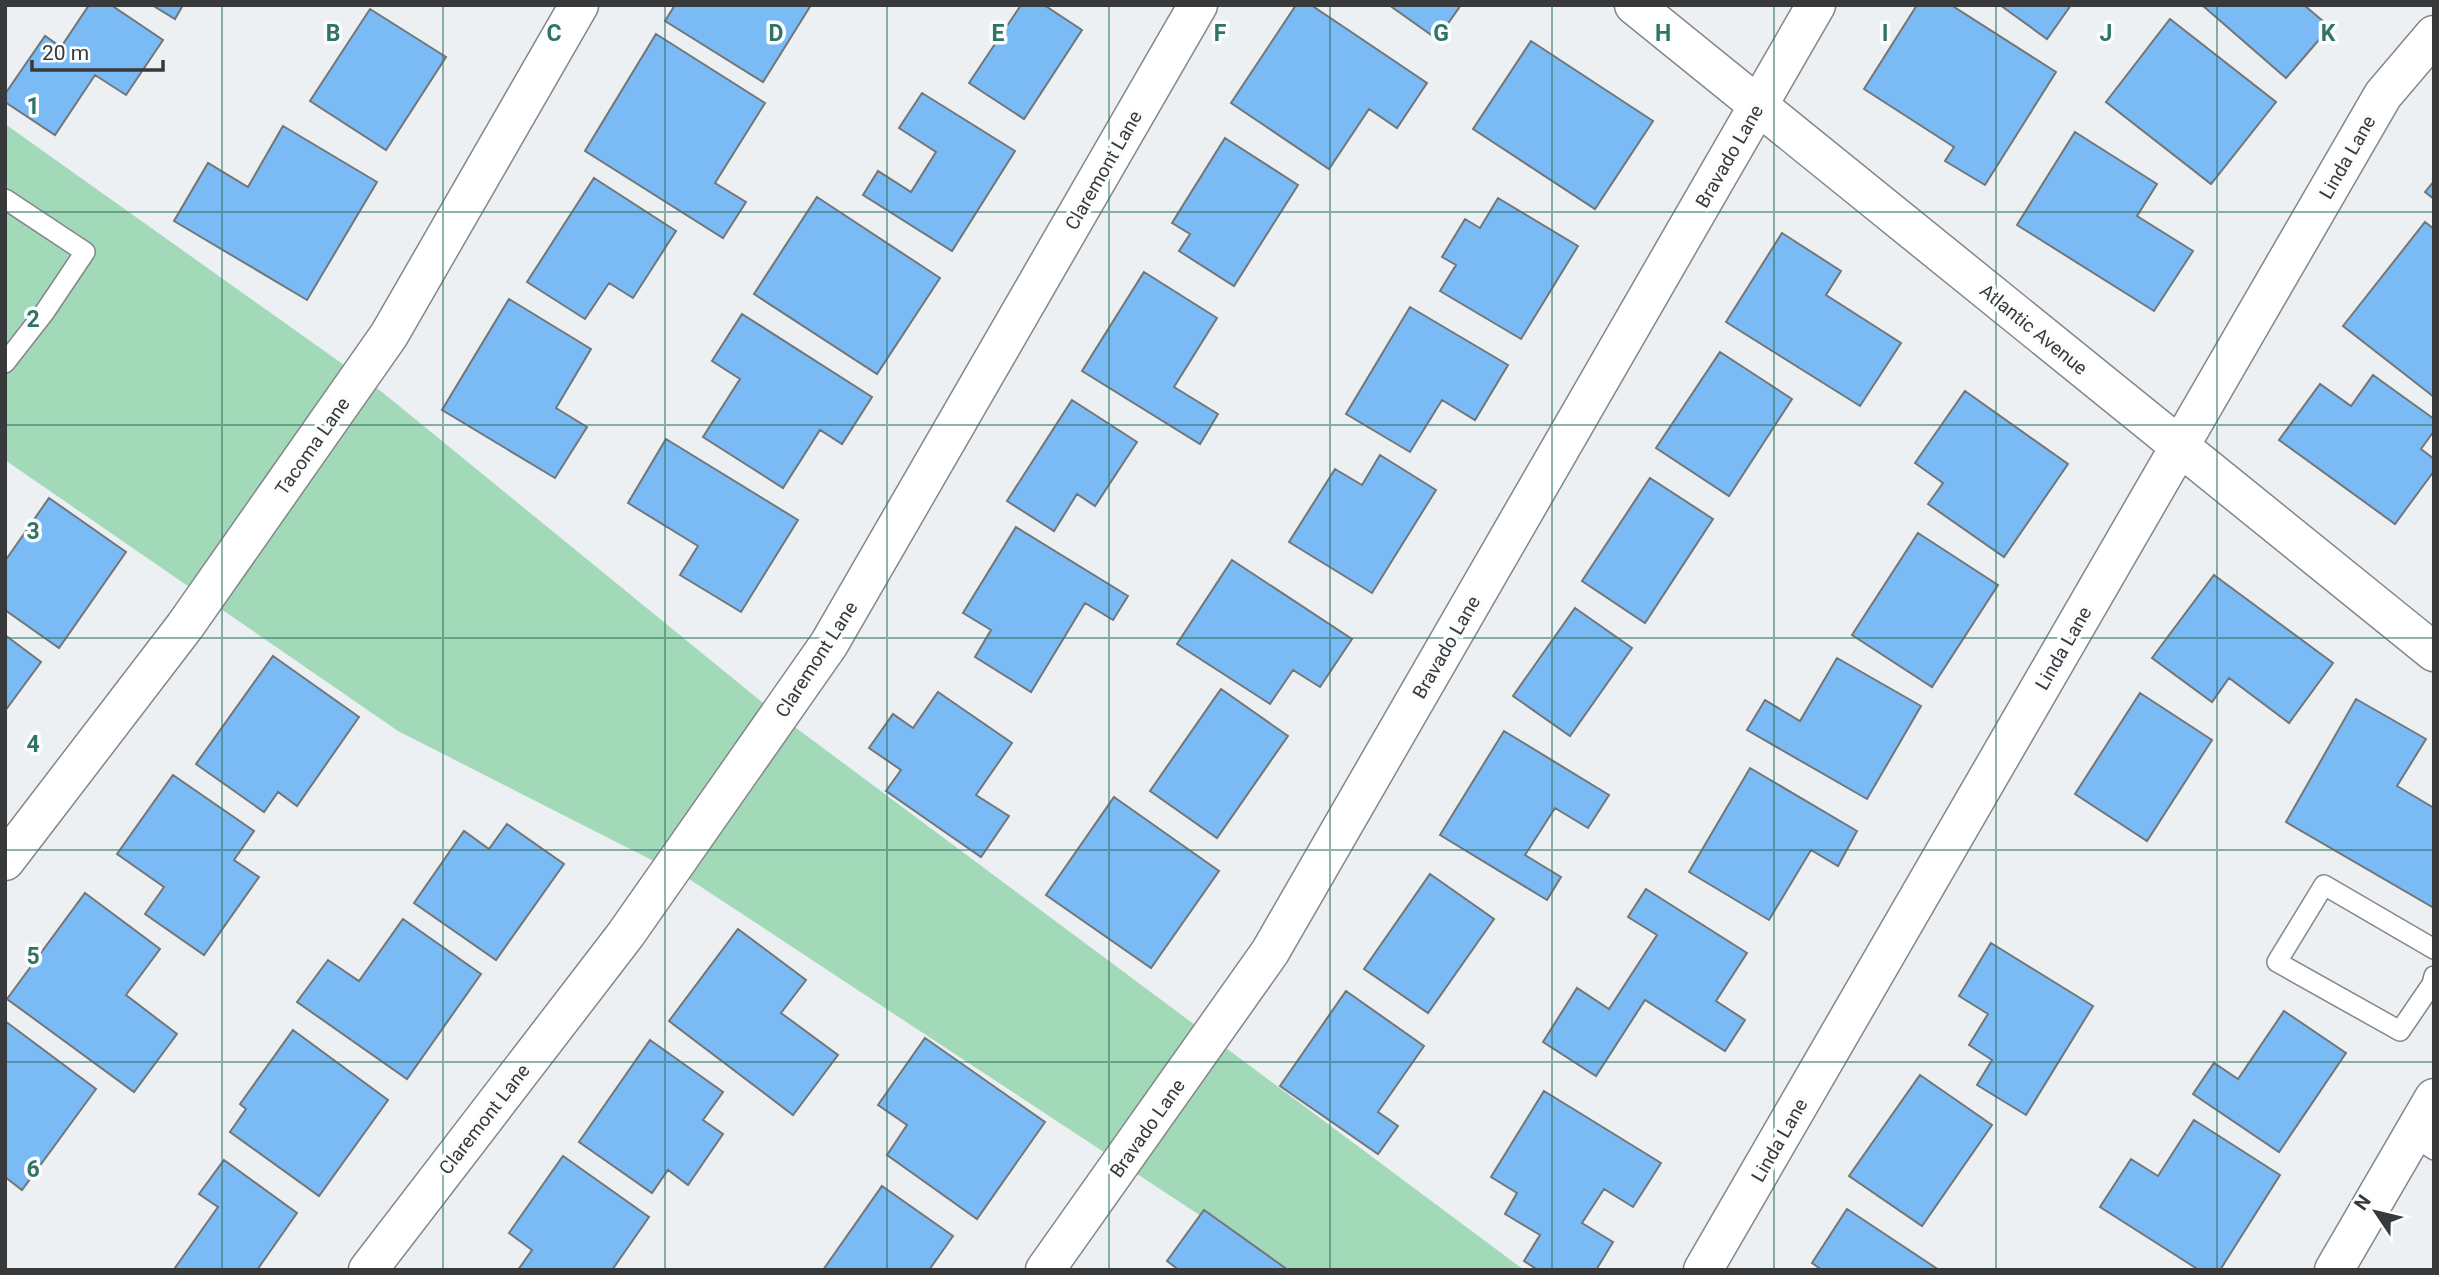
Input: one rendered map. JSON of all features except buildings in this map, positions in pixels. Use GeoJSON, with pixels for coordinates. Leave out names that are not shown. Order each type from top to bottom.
{"type":"FeatureCollection","features":[{"type":"Feature","properties":{"kind":"street","name":"Tacoma Lane"},"geometry":{"type":"LineString","coordinates":[[5,861],[185,626],[389,335],[579,5]]}},
{"type":"Feature","properties":{"kind":"street","name":"Claremont Lane"},"geometry":{"type":"LineString","coordinates":[[368,1270],[626,934],[829,644],[1198,5]]}},
{"type":"Feature","properties":{"kind":"street","name":"Atlantic Avenue"},"geometry":{"type":"LineString","coordinates":[[1634,5],[2434,652]]}},
{"type":"Feature","properties":{"kind":"street","name":"Bravado Lane"},"geometry":{"type":"LineString","coordinates":[[1045,1270],[1270,952],[1816,5]]}},
{"type":"Feature","properties":{"kind":"street","name":"Linda Lane"},"geometry":{"type":"LineString","coordinates":[[1703,1270],[2383,95],[2434,35]]}},
{"type":"Feature","properties":{"kind":"street"},"geometry":{"type":"LineString","coordinates":[[2338,1268],[2423,1142],[2434,1098]]}},
{"type":"Feature","properties":{"kind":"lane"},"geometry":{"type":"LineString","coordinates":[[5,199],[85,253],[44,313],[5,363]]}},
{"type":"Feature","properties":{"kind":"lane"},"geometry":{"type":"LineString","coordinates":[[2433,982],[2400,1031],[2277,962],[2323,885],[2434,949]]}},
{"type":"Feature","properties":{"kind":"green space"},"geometry":{"type":"Polygon","coordinates":[[[5,124],[382,392],[768,707],[1524,1270],[1283,1270],[689,879],[398,731],[5,460],[5,124]]]}}]}
